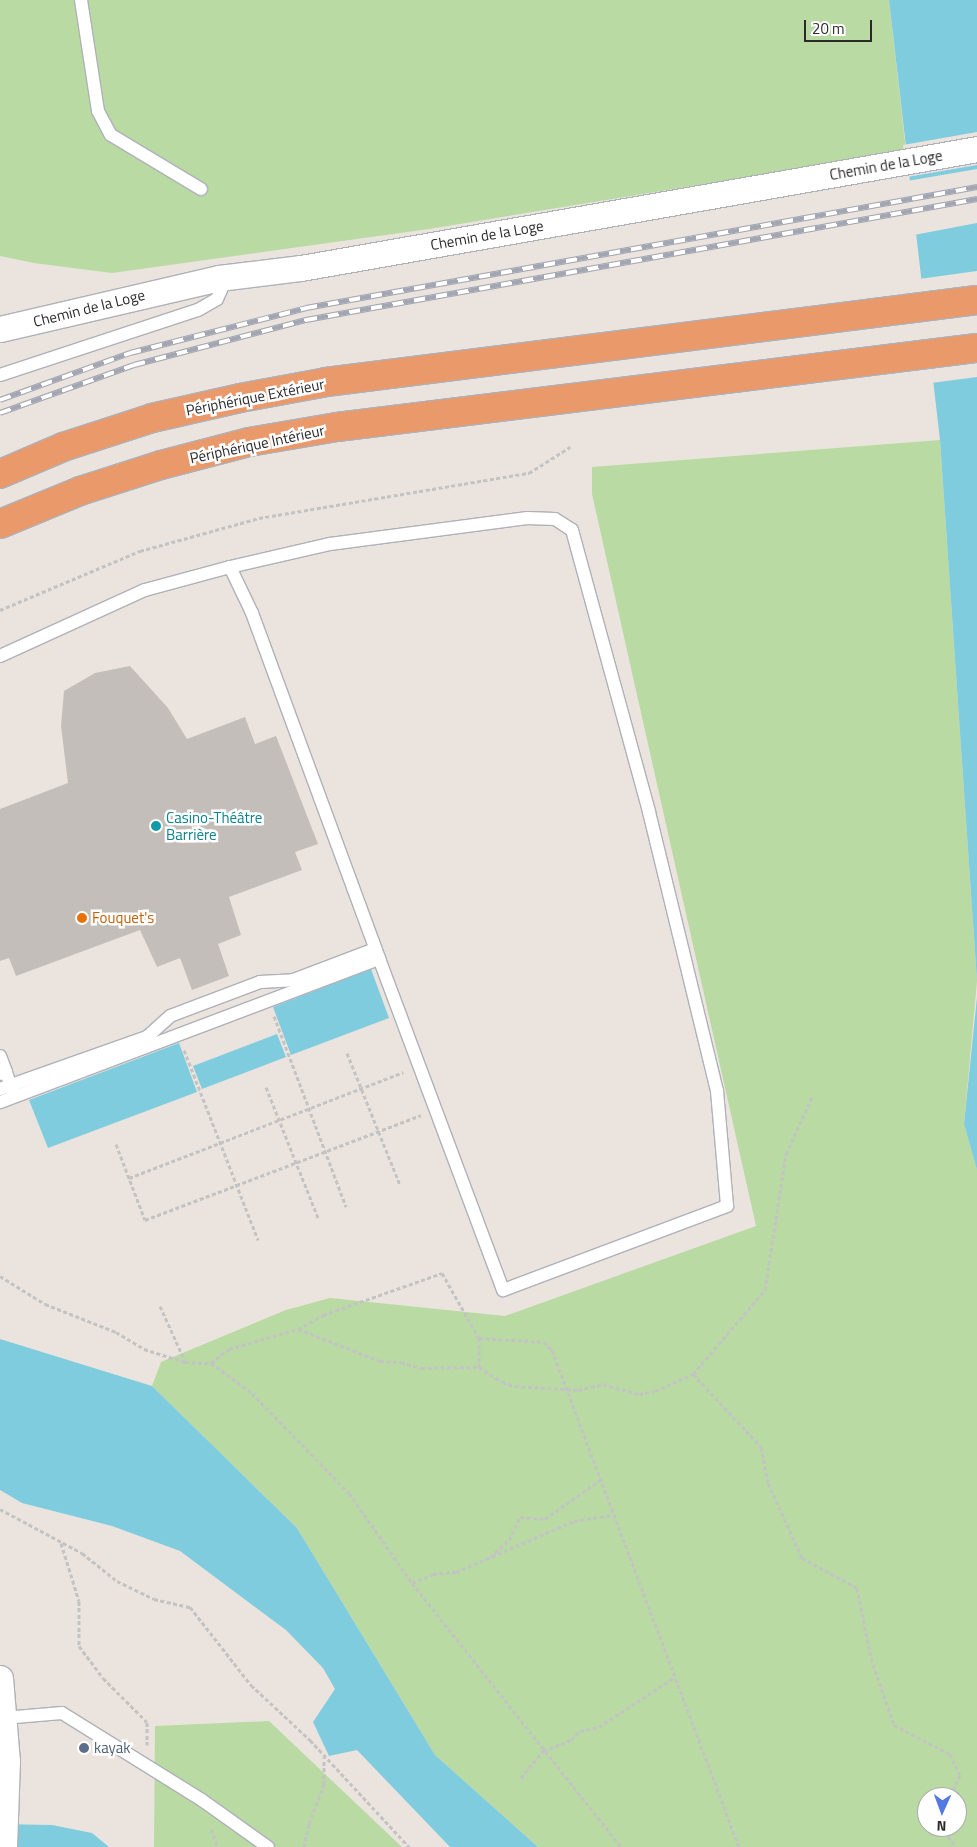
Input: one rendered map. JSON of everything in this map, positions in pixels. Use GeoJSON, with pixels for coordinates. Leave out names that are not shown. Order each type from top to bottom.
{"type":"FeatureCollection","features":[{"type":"Feature","properties":{"kind":"highway","name":"Périphérique Extérieur"},"geometry":{"type":"LineString","coordinates":[[0,474],[63,447],[152,418],[240,398],[326,382],[977,300]]}},
{"type":"Feature","properties":{"kind":"highway","name":"Périphérique Intérieur"},"geometry":{"type":"LineString","coordinates":[[0,524],[89,488],[161,465],[249,442],[337,427],[977,348]]}},
{"type":"Feature","properties":{"kind":"street","name":"Chemin de la Loge"},"geometry":{"type":"LineString","coordinates":[[0,330],[220,278],[443,243],[977,149]]}},
{"type":"Feature","properties":{"kind":"street"},"geometry":{"type":"LineString","coordinates":[[0,1678],[4,1718],[6,1808],[4,1847]]}},
{"type":"Feature","properties":{"kind":"lane"},"geometry":{"type":"LineString","coordinates":[[81,0],[98,111],[111,135],[201,189]]}},
{"type":"Feature","properties":{"kind":"lane"},"geometry":{"type":"LineString","coordinates":[[0,375],[198,310],[217,299],[221,290],[220,278]]}},
{"type":"Feature","properties":{"kind":"lane"},"geometry":{"type":"LineString","coordinates":[[0,656],[145,590],[230,567],[330,544],[527,518],[555,519],[572,530],[649,812],[717,1091],[727,1206],[503,1290],[255,621],[230,567]]}},
{"type":"Feature","properties":{"kind":"lane"},"geometry":{"type":"LineString","coordinates":[[9,1090],[178,1034],[268,1001],[377,954]]}},
{"type":"Feature","properties":{"kind":"lane"},"geometry":{"type":"LineString","coordinates":[[0,1102],[9,1090],[146,1037],[170,1016],[260,982],[293,980],[377,954]]}},
{"type":"Feature","properties":{"kind":"lane"},"geometry":{"type":"LineString","coordinates":[[0,1056],[9,1090]]}},
{"type":"Feature","properties":{"kind":"lane"},"geometry":{"type":"LineString","coordinates":[[4,1718],[62,1713],[148,1766],[268,1847]]}},
{"type":"Feature","properties":{"kind":"path"},"geometry":{"type":"LineString","coordinates":[[0,610],[140,551],[259,518],[529,473],[570,447]]}},
{"type":"Feature","properties":{"kind":"path"},"geometry":{"type":"LineString","coordinates":[[268,1001],[346,1207]]}},
{"type":"Feature","properties":{"kind":"path"},"geometry":{"type":"LineString","coordinates":[[178,1034],[258,1240]]}},
{"type":"Feature","properties":{"kind":"path"},"geometry":{"type":"LineString","coordinates":[[347,1053],[400,1185]]}},
{"type":"Feature","properties":{"kind":"path"},"geometry":{"type":"LineString","coordinates":[[129,1178],[407,1070],[421,1071]]}},
{"type":"Feature","properties":{"kind":"path"},"geometry":{"type":"LineString","coordinates":[[266,1087],[318,1218]]}},
{"type":"Feature","properties":{"kind":"path"},"geometry":{"type":"LineString","coordinates":[[298,1329],[380,1361],[401,1362],[421,1368],[479,1367],[502,1382],[566,1390],[603,1384],[640,1394],[655,1391],[693,1374],[765,1290],[786,1154],[813,1095]]}},
{"type":"Feature","properties":{"kind":"path"},"geometry":{"type":"LineString","coordinates":[[116,1144],[145,1220],[436,1110]]}},
{"type":"Feature","properties":{"kind":"path"},"geometry":{"type":"LineString","coordinates":[[211,1363],[229,1349],[298,1329],[323,1315],[442,1273],[479,1338],[479,1367]]}},
{"type":"Feature","properties":{"kind":"path"},"geometry":{"type":"LineString","coordinates":[[0,1276],[45,1304],[116,1332],[144,1349],[185,1362],[211,1363],[252,1393],[304,1443],[349,1493],[412,1583],[542,1751],[621,1847]]}},
{"type":"Feature","properties":{"kind":"path"},"geometry":{"type":"LineString","coordinates":[[160,1306],[185,1362]]}},
{"type":"Feature","properties":{"kind":"path"},"geometry":{"type":"LineString","coordinates":[[479,1338],[544,1342],[552,1350],[739,1847]]}},
{"type":"Feature","properties":{"kind":"path"},"geometry":{"type":"LineString","coordinates":[[693,1374],[761,1447],[768,1483],[802,1558],[858,1588],[871,1658],[894,1725],[950,1754],[960,1775],[955,1787]]}},
{"type":"Feature","properties":{"kind":"path"},"geometry":{"type":"LineString","coordinates":[[488,1559],[509,1540],[520,1517],[545,1519],[600,1480]]}},
{"type":"Feature","properties":{"kind":"path"},"geometry":{"type":"LineString","coordinates":[[0,1509],[35,1526],[82,1553],[117,1581],[146,1596],[190,1608],[251,1685],[324,1757],[409,1847]]}},
{"type":"Feature","properties":{"kind":"path"},"geometry":{"type":"LineString","coordinates":[[412,1583],[488,1559],[574,1521],[613,1515]]}},
{"type":"Feature","properties":{"kind":"path"},"geometry":{"type":"LineString","coordinates":[[61,1542],[79,1601],[79,1646],[103,1678],[147,1722],[148,1766]]}},
{"type":"Feature","properties":{"kind":"path"},"geometry":{"type":"LineString","coordinates":[[521,1778],[542,1751],[571,1740],[580,1731],[600,1727],[675,1677]]}},
{"type":"Feature","properties":{"kind":"path"},"geometry":{"type":"LineString","coordinates":[[304,1847],[309,1824],[324,1785],[324,1757]]}},
{"type":"Feature","properties":{"kind":"green space"},"geometry":{"type":"Polygon","coordinates":[[[0,0],[889,0],[906,151],[429,229],[112,273],[34,263],[0,256],[0,0]]]}},
{"type":"Feature","properties":{"kind":"green space"},"geometry":{"type":"Polygon","coordinates":[[[940,440],[977,981],[964,1124],[977,1170],[977,1847],[538,1847],[435,1755],[297,1528],[152,1386],[161,1362],[286,1310],[330,1298],[505,1316],[756,1226],[592,494],[592,467],[940,440]]]}},
{"type":"Feature","properties":{"kind":"green space"},"geometry":{"type":"Polygon","coordinates":[[[269,1721],[402,1847],[154,1847],[155,1726],[269,1721]]]}},
{"type":"Feature","properties":{"kind":"water"},"geometry":{"type":"Polygon","coordinates":[[[889,0],[977,0],[977,981],[940,440],[889,0]]]}},
{"type":"Feature","properties":{"kind":"water"},"geometry":{"type":"Polygon","coordinates":[[[371,969],[389,1018],[291,1055],[273,1007],[371,969]]]}},
{"type":"Feature","properties":{"kind":"water"},"geometry":{"type":"Polygon","coordinates":[[[977,997],[977,1170],[964,1124],[977,997]]]}},
{"type":"Feature","properties":{"kind":"water"},"geometry":{"type":"Polygon","coordinates":[[[277,1034],[286,1057],[202,1089],[193,1066],[277,1034]]]}},
{"type":"Feature","properties":{"kind":"water"},"geometry":{"type":"Polygon","coordinates":[[[179,1043],[197,1092],[48,1148],[29,1100],[179,1043]]]}},
{"type":"Feature","properties":{"kind":"water"},"geometry":{"type":"Polygon","coordinates":[[[0,1339],[152,1386],[297,1528],[435,1755],[538,1847],[450,1847],[357,1750],[329,1756],[313,1722],[335,1689],[323,1668],[286,1630],[180,1551],[112,1526],[22,1503],[0,1490],[0,1339]]]}},
{"type":"Feature","properties":{"kind":"water"},"geometry":{"type":"Polygon","coordinates":[[[0,1824],[52,1825],[92,1833],[109,1847],[0,1847],[0,1824]]]}},
{"type":"Feature","properties":{"kind":"pier"},"geometry":{"type":"Polygon","coordinates":[[[977,132],[977,165],[907,177],[903,145],[977,132]]]}},
{"type":"Feature","properties":{"kind":"pier"},"geometry":{"type":"Polygon","coordinates":[[[977,169],[977,223],[914,235],[907,181],[977,169]]]}},
{"type":"Feature","properties":{"kind":"pier"},"geometry":{"type":"Polygon","coordinates":[[[977,271],[977,377],[931,383],[919,279],[977,271]]]}},
{"type":"Feature","properties":{"kind":"building","name":"Casino-Théâtre Barrière"},"geometry":{"type":"Polygon","coordinates":[[[130,666],[168,708],[187,739],[245,717],[255,744],[276,736],[318,844],[295,852],[302,870],[229,897],[241,935],[218,944],[229,976],[192,990],[180,958],[157,967],[140,930],[16,976],[9,958],[0,961],[0,809],[68,783],[61,726],[64,691],[95,673],[130,666]]]}},
{"type":"Feature","properties":{"kind":"railway"},"geometry":{"type":"LineString","coordinates":[[0,400],[130,353],[306,308],[977,187]]}},
{"type":"Feature","properties":{"kind":"railway"},"geometry":{"type":"LineString","coordinates":[[0,413],[134,365],[306,320],[977,199]]}},
{"type":"Feature","properties":{"kind":"place","name":"Casino-Théâtre Barrière"},"geometry":{"type":"Point","coordinates":[156,826]}},
{"type":"Feature","properties":{"kind":"place","name":"Fouquet's"},"geometry":{"type":"Point","coordinates":[82,918]}},
{"type":"Feature","properties":{"kind":"place","name":"kayak"},"geometry":{"type":"Point","coordinates":[84,1748]}}]}
